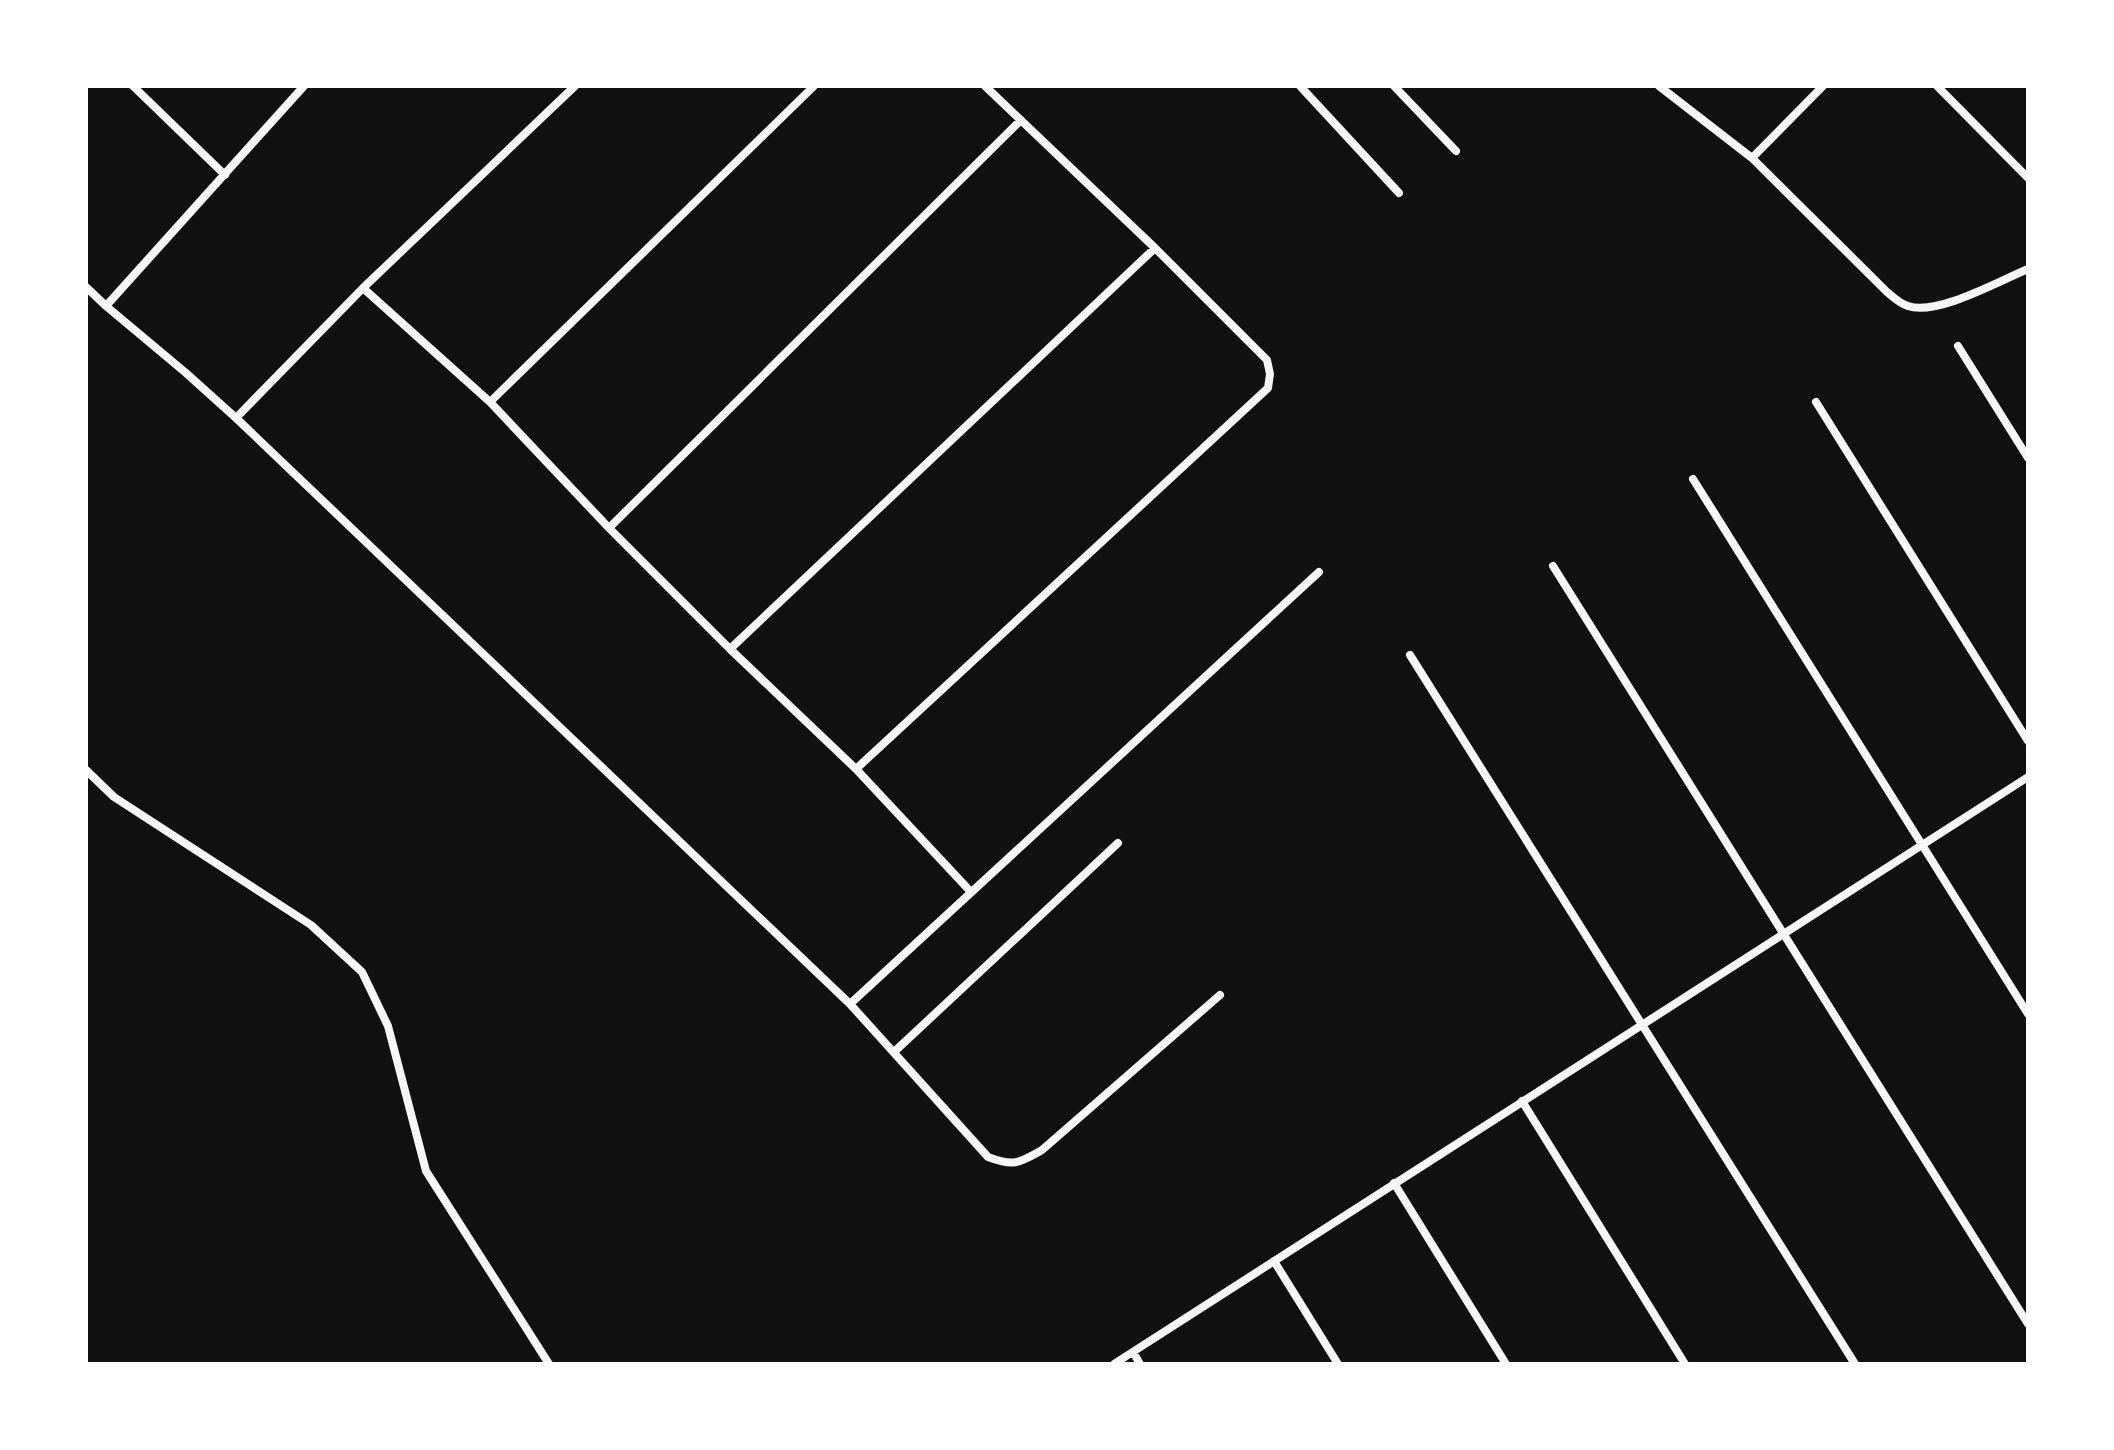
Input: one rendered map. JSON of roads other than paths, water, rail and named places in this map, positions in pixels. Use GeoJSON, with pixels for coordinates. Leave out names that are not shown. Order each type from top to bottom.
{"type":"FeatureCollection","features":[{"type":"Feature","properties":{"kind":"street"},"geometry":{"type":"LineString","coordinates":[[133,86],[225,175]]}},
{"type":"Feature","properties":{"kind":"street"},"geometry":{"type":"LineString","coordinates":[[106,306],[304,86]]}},
{"type":"Feature","properties":{"kind":"street"},"geometry":{"type":"LineString","coordinates":[[236,418],[363,288],[575,86]]}},
{"type":"Feature","properties":{"kind":"street"},"geometry":{"type":"LineString","coordinates":[[490,402],[814,86]]}},
{"type":"Feature","properties":{"kind":"street"},"geometry":{"type":"LineString","coordinates":[[856,769],[1268,388],[1270,374],[1267,360],[985,86]]}},
{"type":"Feature","properties":{"kind":"street"},"geometry":{"type":"LineString","coordinates":[[1300,86],[1399,193]]}},
{"type":"Feature","properties":{"kind":"street"},"geometry":{"type":"LineString","coordinates":[[1394,86],[1456,151]]}},
{"type":"Feature","properties":{"kind":"street"},"geometry":{"type":"LineString","coordinates":[[1659,86],[1752,158],[1887,292],[1905,306],[1921,309],[1941,306],[2028,269]]}},
{"type":"Feature","properties":{"kind":"street"},"geometry":{"type":"LineString","coordinates":[[1752,158],[1823,86]]}},
{"type":"Feature","properties":{"kind":"street"},"geometry":{"type":"LineString","coordinates":[[1937,86],[2028,178]]}},
{"type":"Feature","properties":{"kind":"street"},"geometry":{"type":"LineString","coordinates":[[609,528],[1021,120]]}},
{"type":"Feature","properties":{"kind":"street"},"geometry":{"type":"LineString","coordinates":[[730,649],[1155,248]]}},
{"type":"Feature","properties":{"kind":"street"},"geometry":{"type":"LineString","coordinates":[[86,287],[236,418],[850,1004],[988,1157],[1006,1164],[1020,1162],[1042,1150],[1220,995]]}},
{"type":"Feature","properties":{"kind":"street"},"geometry":{"type":"LineString","coordinates":[[363,288],[490,402],[609,528],[856,769],[971,892]]}},
{"type":"Feature","properties":{"kind":"street"},"geometry":{"type":"LineString","coordinates":[[1958,346],[2028,458]]}},
{"type":"Feature","properties":{"kind":"street"},"geometry":{"type":"LineString","coordinates":[[1816,402],[2028,741]]}},
{"type":"Feature","properties":{"kind":"street"},"geometry":{"type":"LineString","coordinates":[[1693,479],[2028,1014]]}},
{"type":"Feature","properties":{"kind":"street"},"geometry":{"type":"LineString","coordinates":[[1553,566],[2028,1324]]}},
{"type":"Feature","properties":{"kind":"street"},"geometry":{"type":"LineString","coordinates":[[850,1004],[1319,572]]}},
{"type":"Feature","properties":{"kind":"street"},"geometry":{"type":"LineString","coordinates":[[1410,655],[1855,1364]]}},
{"type":"Feature","properties":{"kind":"street"},"geometry":{"type":"LineString","coordinates":[[86,770],[114,797],[311,925],[362,972],[388,1026],[426,1171],[549,1364]]}},
{"type":"Feature","properties":{"kind":"street"},"geometry":{"type":"LineString","coordinates":[[1114,1364],[2028,777]]}},
{"type":"Feature","properties":{"kind":"street"},"geometry":{"type":"LineString","coordinates":[[894,1052],[1118,843]]}},
{"type":"Feature","properties":{"kind":"street"},"geometry":{"type":"LineString","coordinates":[[1522,1101],[1685,1364]]}},
{"type":"Feature","properties":{"kind":"street"},"geometry":{"type":"LineString","coordinates":[[1394,1183],[1506,1364]]}},
{"type":"Feature","properties":{"kind":"street"},"geometry":{"type":"LineString","coordinates":[[1274,1261],[1338,1364]]}},
{"type":"Feature","properties":{"kind":"street"},"geometry":{"type":"LineString","coordinates":[[1133,1352],[1140,1364]]}}]}
